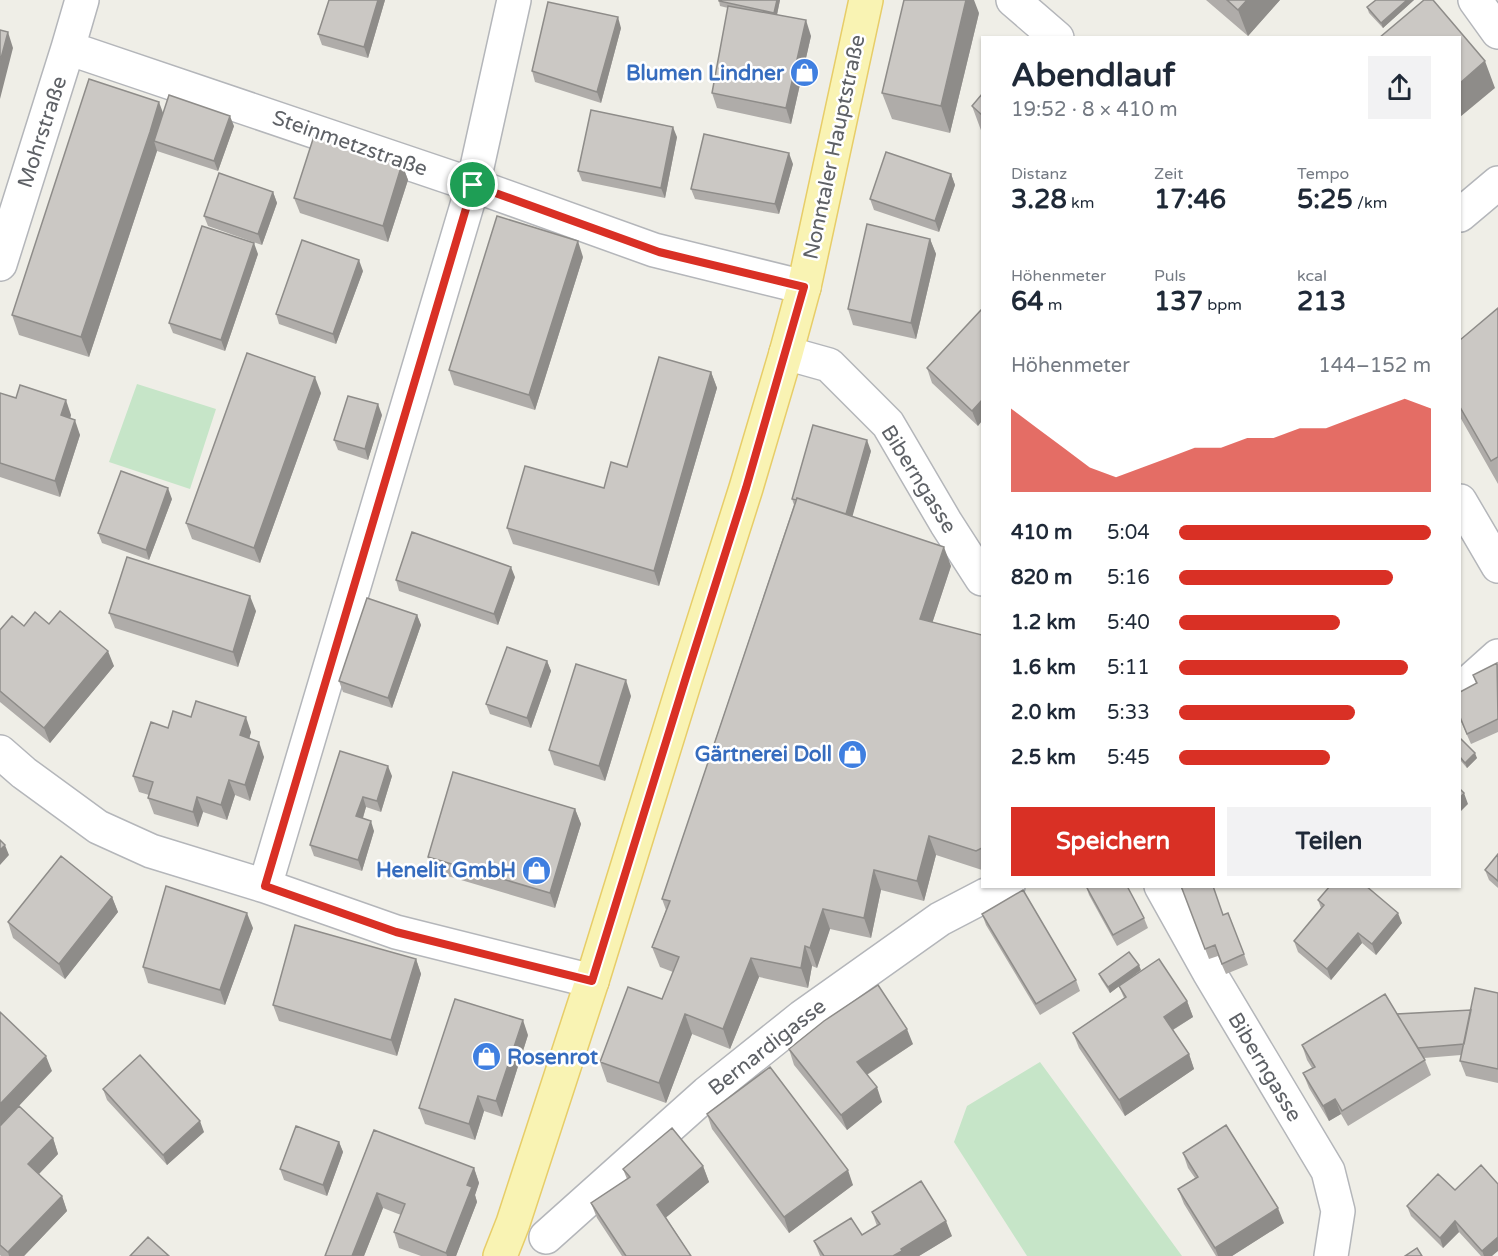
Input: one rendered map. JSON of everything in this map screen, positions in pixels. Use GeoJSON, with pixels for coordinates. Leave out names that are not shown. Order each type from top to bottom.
{"type":"FeatureCollection","features":[{"type":"Feature","properties":{"kind":"main road","name":"Nonntaler Hauptstraße"},"geometry":{"type":"LineString","coordinates":[[500,1256],[513,1223],[592,981],[786,353],[804,287],[866,0]]}},
{"type":"Feature","properties":{"kind":"street","name":"Mohrstraße"},"geometry":{"type":"LineString","coordinates":[[0,264],[69,48],[82,0]]}},
{"type":"Feature","properties":{"kind":"street"},"geometry":{"type":"LineString","coordinates":[[265,886],[473,185],[514,0]]}},
{"type":"Feature","properties":{"kind":"street"},"geometry":{"type":"LineString","coordinates":[[1013,0],[1055,36]]}},
{"type":"Feature","properties":{"kind":"street"},"geometry":{"type":"LineString","coordinates":[[1475,0],[1498,33]]}},
{"type":"Feature","properties":{"kind":"street","name":"Steinmetzstraße"},"geometry":{"type":"LineString","coordinates":[[69,48],[473,185],[659,252],[804,287]]}},
{"type":"Feature","properties":{"kind":"street"},"geometry":{"type":"LineString","coordinates":[[1463,228],[1498,183]]}},
{"type":"Feature","properties":{"kind":"street","name":"Biberngasse"},"geometry":{"type":"LineString","coordinates":[[786,353],[829,365],[888,424],[981,577]]}},
{"type":"Feature","properties":{"kind":"street"},"geometry":{"type":"LineString","coordinates":[[1461,503],[1498,566]]}},
{"type":"Feature","properties":{"kind":"street"},"geometry":{"type":"LineString","coordinates":[[1461,689],[1498,656]]}},
{"type":"Feature","properties":{"kind":"street"},"geometry":{"type":"LineString","coordinates":[[0,752],[24,773],[98,827],[151,852],[265,886],[396,932],[592,981]]}},
{"type":"Feature","properties":{"kind":"street","name":"Bernardigasse"},"geometry":{"type":"LineString","coordinates":[[555,1246],[707,1093],[802,1017],[940,919],[1003,888]]}},
{"type":"Feature","properties":{"kind":"street","name":"Biberngasse"},"geometry":{"type":"LineString","coordinates":[[1162,888],[1209,972],[1328,1171],[1338,1211],[1330,1256]]}},
{"type":"Feature","properties":{"kind":"street"},"geometry":{"type":"LineString","coordinates":[[513,1223],[555,1246]]}},
{"type":"Feature","properties":{"kind":"green space"},"geometry":{"type":"Polygon","coordinates":[[[137,384],[216,409],[190,489],[109,462],[137,384]]]}},
{"type":"Feature","properties":{"kind":"green space"},"geometry":{"type":"Polygon","coordinates":[[[1040,1062],[1182,1256],[1027,1256],[954,1142],[967,1106],[1040,1062]]]}},
{"type":"Feature","properties":{"kind":"building"},"geometry":{"type":"Polygon","coordinates":[[[329,0],[378,0],[364,47],[318,34],[329,0]]]}},
{"type":"Feature","properties":{"kind":"building"},"geometry":{"type":"Polygon","coordinates":[[[719,0],[777,0],[774,13],[719,0]]]}},
{"type":"Feature","properties":{"kind":"building"},"geometry":{"type":"Polygon","coordinates":[[[904,0],[966,0],[941,106],[882,93],[904,0]]]}},
{"type":"Feature","properties":{"kind":"building"},"geometry":{"type":"Polygon","coordinates":[[[1227,0],[1247,0],[1238,10],[1227,0]]]}},
{"type":"Feature","properties":{"kind":"building"},"geometry":{"type":"Polygon","coordinates":[[[1376,0],[1407,0],[1381,23],[1367,7],[1376,0]]]}},
{"type":"Feature","properties":{"kind":"building"},"geometry":{"type":"Polygon","coordinates":[[[1424,0],[1433,0],[1485,61],[1461,82],[1461,36],[1381,36],[1424,0]]]}},
{"type":"Feature","properties":{"kind":"building"},"geometry":{"type":"Polygon","coordinates":[[[548,2],[618,17],[597,92],[532,71],[548,2]]]}},
{"type":"Feature","properties":{"kind":"building"},"geometry":{"type":"Polygon","coordinates":[[[728,6],[806,20],[786,108],[712,93],[728,6]]]}},
{"type":"Feature","properties":{"kind":"building"},"geometry":{"type":"Polygon","coordinates":[[[0,30],[8,32],[0,62],[0,30]]]}},
{"type":"Feature","properties":{"kind":"building"},"geometry":{"type":"Polygon","coordinates":[[[89,79],[159,102],[81,337],[12,315],[89,79]]]}},
{"type":"Feature","properties":{"kind":"building"},"geometry":{"type":"Polygon","coordinates":[[[169,95],[230,116],[214,161],[154,141],[169,95]]]}},
{"type":"Feature","properties":{"kind":"building"},"geometry":{"type":"Polygon","coordinates":[[[981,95],[981,114],[972,106],[981,95]]]}},
{"type":"Feature","properties":{"kind":"building"},"geometry":{"type":"Polygon","coordinates":[[[591,110],[673,127],[661,188],[578,171],[591,110]]]}},
{"type":"Feature","properties":{"kind":"building"},"geometry":{"type":"Polygon","coordinates":[[[704,134],[789,153],[775,204],[691,189],[704,134]]]}},
{"type":"Feature","properties":{"kind":"building"},"geometry":{"type":"Polygon","coordinates":[[[314,136],[402,164],[383,226],[294,198],[314,136]]]}},
{"type":"Feature","properties":{"kind":"building"},"geometry":{"type":"Polygon","coordinates":[[[886,152],[951,174],[935,221],[870,199],[886,152]]]}},
{"type":"Feature","properties":{"kind":"building"},"geometry":{"type":"Polygon","coordinates":[[[219,173],[273,192],[258,234],[204,216],[219,173]]]}},
{"type":"Feature","properties":{"kind":"building"},"geometry":{"type":"Polygon","coordinates":[[[497,216],[578,241],[529,395],[449,370],[497,216]]]}},
{"type":"Feature","properties":{"kind":"building"},"geometry":{"type":"Polygon","coordinates":[[[867,224],[930,239],[911,323],[848,309],[867,224]]]}},
{"type":"Feature","properties":{"kind":"building"},"geometry":{"type":"Polygon","coordinates":[[[202,226],[254,243],[221,340],[169,323],[202,226]]]}},
{"type":"Feature","properties":{"kind":"building"},"geometry":{"type":"Polygon","coordinates":[[[302,240],[359,260],[333,334],[276,314],[302,240]]]}},
{"type":"Feature","properties":{"kind":"building"},"geometry":{"type":"Polygon","coordinates":[[[1498,308],[1498,457],[1491,461],[1461,409],[1461,339],[1498,308]]]}},
{"type":"Feature","properties":{"kind":"building"},"geometry":{"type":"Polygon","coordinates":[[[981,310],[981,401],[972,411],[927,368],[981,310]]]}},
{"type":"Feature","properties":{"kind":"building"},"geometry":{"type":"Polygon","coordinates":[[[247,353],[315,377],[254,548],[186,523],[247,353]]]}},
{"type":"Feature","properties":{"kind":"building"},"geometry":{"type":"Polygon","coordinates":[[[659,357],[711,372],[654,571],[507,528],[525,466],[604,488],[611,462],[627,467],[659,357]]]}},
{"type":"Feature","properties":{"kind":"building"},"geometry":{"type":"Polygon","coordinates":[[[20,385],[66,400],[61,415],[75,420],[55,481],[0,463],[0,393],[16,398],[20,385]]]}},
{"type":"Feature","properties":{"kind":"building"},"geometry":{"type":"Polygon","coordinates":[[[348,396],[378,404],[365,449],[334,440],[348,396]]]}},
{"type":"Feature","properties":{"kind":"building"},"geometry":{"type":"Polygon","coordinates":[[[813,425],[867,440],[846,514],[797,498],[792,499],[813,425]]]}},
{"type":"Feature","properties":{"kind":"building"},"geometry":{"type":"Polygon","coordinates":[[[121,471],[168,488],[146,550],[98,533],[121,471]]]}},
{"type":"Feature","properties":{"kind":"building","name":"Gärtnerei Doll"},"geometry":{"type":"Polygon","coordinates":[[[797,498],[944,547],[920,619],[981,635],[981,848],[976,851],[929,836],[917,881],[874,870],[864,918],[823,909],[810,948],[805,946],[801,968],[751,958],[723,1029],[685,1014],[659,1083],[600,1062],[628,987],[662,999],[679,957],[652,947],[670,901],[662,899],[797,498]]]}},
{"type":"Feature","properties":{"kind":"building"},"geometry":{"type":"Polygon","coordinates":[[[412,532],[511,567],[494,614],[396,580],[412,532]]]}},
{"type":"Feature","properties":{"kind":"building"},"geometry":{"type":"Polygon","coordinates":[[[127,557],[250,596],[233,652],[109,613],[127,557]]]}},
{"type":"Feature","properties":{"kind":"building"},"geometry":{"type":"Polygon","coordinates":[[[367,598],[417,615],[388,698],[339,681],[367,598]]]}},
{"type":"Feature","properties":{"kind":"building"},"geometry":{"type":"Polygon","coordinates":[[[60,611],[108,651],[44,728],[0,691],[0,630],[12,616],[24,626],[35,612],[49,624],[60,611]]]}},
{"type":"Feature","properties":{"kind":"building"},"geometry":{"type":"Polygon","coordinates":[[[507,647],[547,661],[527,718],[486,704],[507,647]]]}},
{"type":"Feature","properties":{"kind":"building"},"geometry":{"type":"Polygon","coordinates":[[[1497,663],[1498,719],[1467,734],[1461,719],[1461,691],[1477,683],[1473,675],[1497,663]]]}},
{"type":"Feature","properties":{"kind":"building"},"geometry":{"type":"Polygon","coordinates":[[[576,664],[626,680],[599,766],[549,750],[576,664]]]}},
{"type":"Feature","properties":{"kind":"building"},"geometry":{"type":"Polygon","coordinates":[[[196,701],[246,717],[240,735],[259,742],[245,785],[229,780],[221,805],[197,797],[193,812],[148,798],[153,782],[133,776],[151,722],[168,728],[173,711],[191,717],[196,701]]]}},
{"type":"Feature","properties":{"kind":"building"},"geometry":{"type":"Polygon","coordinates":[[[1461,739],[1475,753],[1465,763],[1461,758],[1461,739]]]}},
{"type":"Feature","properties":{"kind":"building"},"geometry":{"type":"Polygon","coordinates":[[[340,751],[388,766],[377,801],[363,797],[356,816],[371,821],[358,860],[310,845],[340,751]]]}},
{"type":"Feature","properties":{"kind":"building"},"geometry":{"type":"Polygon","coordinates":[[[453,772],[575,809],[550,893],[428,857],[453,772]]]}},
{"type":"Feature","properties":{"kind":"building"},"geometry":{"type":"Polygon","coordinates":[[[0,840],[5,845],[0,850],[0,840]]]}},
{"type":"Feature","properties":{"kind":"building"},"geometry":{"type":"Polygon","coordinates":[[[1498,854],[1498,881],[1485,870],[1498,854]]]}},
{"type":"Feature","properties":{"kind":"building"},"geometry":{"type":"Polygon","coordinates":[[[61,856],[112,897],[59,964],[8,922],[61,856]]]}},
{"type":"Feature","properties":{"kind":"building"},"geometry":{"type":"Polygon","coordinates":[[[166,886],[247,913],[220,990],[143,967],[166,886]]]}},
{"type":"Feature","properties":{"kind":"building"},"geometry":{"type":"Polygon","coordinates":[[[1087,888],[1128,888],[1144,918],[1113,935],[1087,888]]]}},
{"type":"Feature","properties":{"kind":"building"},"geometry":{"type":"Polygon","coordinates":[[[1182,888],[1214,888],[1223,915],[1228,913],[1244,954],[1222,964],[1215,945],[1205,949],[1182,888]]]}},
{"type":"Feature","properties":{"kind":"building"},"geometry":{"type":"Polygon","coordinates":[[[1328,888],[1368,888],[1398,913],[1372,944],[1358,933],[1327,969],[1294,941],[1324,905],[1318,900],[1328,888]]]}},
{"type":"Feature","properties":{"kind":"building"},"geometry":{"type":"Polygon","coordinates":[[[1023,890],[1076,980],[1036,1004],[982,914],[1023,890]]]}},
{"type":"Feature","properties":{"kind":"building"},"geometry":{"type":"Polygon","coordinates":[[[295,925],[416,959],[391,1040],[273,1005],[295,925]]]}},
{"type":"Feature","properties":{"kind":"building"},"geometry":{"type":"Polygon","coordinates":[[[1129,952],[1139,965],[1108,987],[1099,974],[1129,952]]]}},
{"type":"Feature","properties":{"kind":"building"},"geometry":{"type":"Polygon","coordinates":[[[1159,959],[1187,1001],[1164,1017],[1189,1054],[1119,1100],[1073,1033],[1126,997],[1119,986],[1159,959]]]}},
{"type":"Feature","properties":{"kind":"building"},"geometry":{"type":"Polygon","coordinates":[[[878,985],[907,1029],[857,1062],[877,1087],[841,1115],[789,1049],[824,1021],[878,985]]]}},
{"type":"Feature","properties":{"kind":"building"},"geometry":{"type":"Polygon","coordinates":[[[1475,988],[1498,993],[1498,1069],[1460,1061],[1475,988]]]}},
{"type":"Feature","properties":{"kind":"building"},"geometry":{"type":"Polygon","coordinates":[[[1385,994],[1425,1060],[1342,1111],[1335,1099],[1323,1106],[1303,1073],[1315,1067],[1302,1045],[1385,994]]]}},
{"type":"Feature","properties":{"kind":"building"},"geometry":{"type":"Polygon","coordinates":[[[455,999],[523,1020],[496,1101],[478,1096],[469,1124],[419,1108],[455,999]]]}},
{"type":"Feature","properties":{"kind":"building"},"geometry":{"type":"Polygon","coordinates":[[[1471,1010],[1464,1044],[1418,1048],[1397,1014],[1471,1010]]]}},
{"type":"Feature","properties":{"kind":"building"},"geometry":{"type":"Polygon","coordinates":[[[0,1012],[46,1056],[0,1104],[0,1012]]]}},
{"type":"Feature","properties":{"kind":"building"},"geometry":{"type":"Polygon","coordinates":[[[140,1055],[200,1121],[163,1155],[103,1089],[140,1055]]]}},
{"type":"Feature","properties":{"kind":"building"},"geometry":{"type":"Polygon","coordinates":[[[770,1067],[848,1170],[784,1217],[707,1114],[770,1067]]]}},
{"type":"Feature","properties":{"kind":"building"},"geometry":{"type":"Polygon","coordinates":[[[19,1106],[53,1138],[28,1164],[62,1196],[8,1252],[0,1245],[0,1126],[19,1106]]]}},
{"type":"Feature","properties":{"kind":"building"},"geometry":{"type":"Polygon","coordinates":[[[1226,1125],[1278,1208],[1215,1248],[1178,1189],[1198,1177],[1183,1153],[1226,1125]]]}},
{"type":"Feature","properties":{"kind":"building"},"geometry":{"type":"Polygon","coordinates":[[[296,1126],[339,1142],[323,1185],[280,1169],[296,1126]]]}},
{"type":"Feature","properties":{"kind":"building"},"geometry":{"type":"Polygon","coordinates":[[[672,1128],[703,1166],[657,1205],[691,1256],[626,1256],[591,1203],[630,1177],[623,1169],[672,1128]]]}},
{"type":"Feature","properties":{"kind":"building"},"geometry":{"type":"Polygon","coordinates":[[[374,1130],[474,1168],[467,1185],[472,1187],[446,1253],[394,1232],[405,1204],[377,1193],[352,1256],[325,1256],[374,1130]]]}},
{"type":"Feature","properties":{"kind":"building"},"geometry":{"type":"Polygon","coordinates":[[[1481,1165],[1498,1184],[1498,1237],[1482,1251],[1455,1221],[1440,1238],[1407,1206],[1438,1174],[1455,1190],[1481,1165]]]}},
{"type":"Feature","properties":{"kind":"building"},"geometry":{"type":"Polygon","coordinates":[[[921,1181],[946,1221],[901,1249],[902,1251],[893,1256],[824,1256],[814,1241],[851,1218],[862,1235],[880,1224],[872,1212],[921,1181]]]}},
{"type":"Feature","properties":{"kind":"building"},"geometry":{"type":"Polygon","coordinates":[[[148,1237],[169,1256],[130,1256],[148,1237]]]}},
{"type":"Feature","properties":{"kind":"building"},"geometry":{"type":"Polygon","coordinates":[[[1417,1248],[1422,1256],[1405,1256],[1417,1248]]]}},
{"type":"Feature","properties":{"kind":"place","name":"Blumen Lindner"},"geometry":{"type":"Point","coordinates":[805,73]}},
{"type":"Feature","properties":{"kind":"place","name":"Gärtnerei Doll"},"geometry":{"type":"Point","coordinates":[853,754]}},
{"type":"Feature","properties":{"kind":"place","name":"Henelit GmbH"},"geometry":{"type":"Point","coordinates":[537,870]}},
{"type":"Feature","properties":{"kind":"place","name":"Rosenrot"},"geometry":{"type":"Point","coordinates":[486,1057]}},
{"type":"Feature","properties":{"kind":"route"},"geometry":{"type":"LineString","coordinates":[[473,185],[659,252],[804,287],[746,488],[592,981],[396,932],[265,886],[473,185]]}}]}
